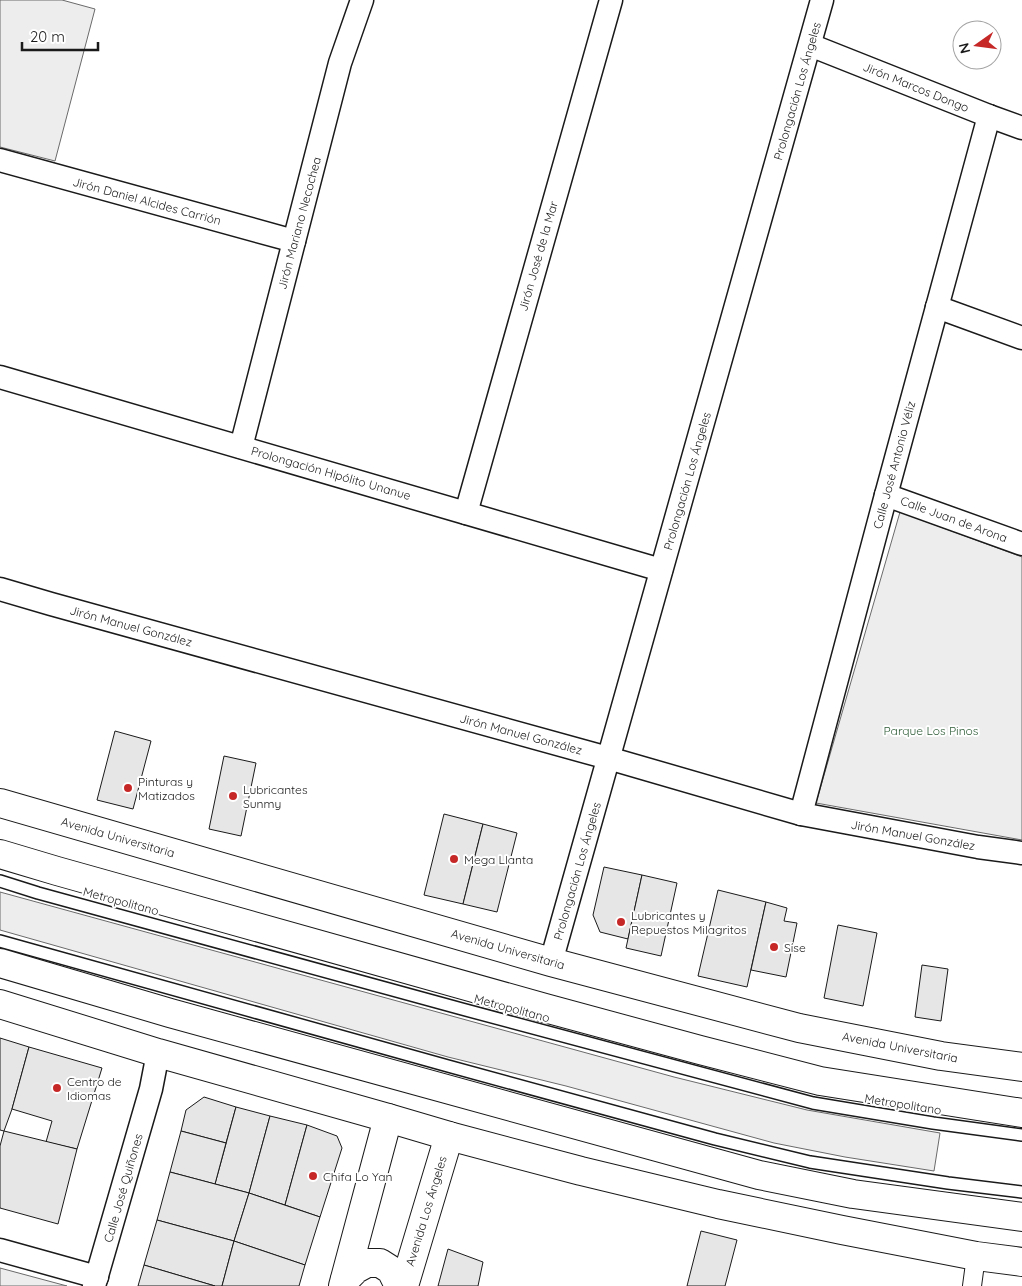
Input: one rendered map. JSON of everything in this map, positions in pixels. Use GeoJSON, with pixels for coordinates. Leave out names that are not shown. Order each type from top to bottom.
{"type":"FeatureCollection","features":[{"type":"Feature","properties":{"kind":"main road","name":"Avenida Universitaria"},"geometry":{"type":"LineString","coordinates":[[0,803],[551,962],[799,1028],[941,1056],[1022,1067]]}},
{"type":"Feature","properties":{"kind":"main road"},"geometry":{"type":"LineString","coordinates":[[0,854],[700,1050],[820,1081],[1022,1113]]}},
{"type":"Feature","properties":{"kind":"main road"},"geometry":{"type":"LineString","coordinates":[[0,963],[170,1013],[759,1175],[853,1194],[1020,1212]]}},
{"type":"Feature","properties":{"kind":"main road"},"geometry":{"type":"LineString","coordinates":[[0,1004],[158,1053],[449,1136],[581,1171],[718,1204],[842,1230],[976,1256],[1022,1262]]}},
{"type":"Feature","properties":{"kind":"main road"},"geometry":{"type":"LineString","coordinates":[[962,1104],[1022,1100]]}},
{"type":"Feature","properties":{"kind":"main road"},"geometry":{"type":"LineString","coordinates":[[344,1283],[388,1118]]}},
{"type":"Feature","properties":{"kind":"main road","name":"Avenida Los Ángeles"},"geometry":{"type":"LineString","coordinates":[[404,1286],[449,1136]]}},
{"type":"Feature","properties":{"kind":"main road"},"geometry":{"type":"LineString","coordinates":[[344,1283],[356,1269],[367,1263],[380,1263],[391,1270],[399,1286]]}},
{"type":"Feature","properties":{"kind":"street","name":"Jirón Mariano Necochea"},"geometry":{"type":"LineString","coordinates":[[240,447],[340,63],[362,0]]}},
{"type":"Feature","properties":{"kind":"street","name":"Jirón José de la Mar"},"geometry":{"type":"LineString","coordinates":[[466,513],[611,0]]}},
{"type":"Feature","properties":{"kind":"street","name":"Prolongación Los Ángeles"},"geometry":{"type":"LineString","coordinates":[[551,962],[822,0]]}},
{"type":"Feature","properties":{"kind":"street","name":"Jirón Marcos Dongo"},"geometry":{"type":"LineString","coordinates":[[810,45],[1022,128]]}},
{"type":"Feature","properties":{"kind":"street","name":"Calle José Antonio Véliz"},"geometry":{"type":"LineString","coordinates":[[801,814],[989,116]]}},
{"type":"Feature","properties":{"kind":"street","name":"Jirón Daniel Alcides Carrión"},"geometry":{"type":"LineString","coordinates":[[0,160],[294,241]]}},
{"type":"Feature","properties":{"kind":"street"},"geometry":{"type":"LineString","coordinates":[[937,307],[1022,338]]}},
{"type":"Feature","properties":{"kind":"street","name":"Prolongación Hipólito Unanue"},"geometry":{"type":"LineString","coordinates":[[0,377],[661,570]]}},
{"type":"Feature","properties":{"kind":"street","name":"Calle Juan de Arona"},"geometry":{"type":"LineString","coordinates":[[886,495],[1022,544]]}},
{"type":"Feature","properties":{"kind":"street","name":"Jirón Manuel González"},"geometry":{"type":"LineString","coordinates":[[0,589],[608,758],[801,814],[978,847],[1022,853]]}},
{"type":"Feature","properties":{"kind":"street","name":"Calle José Quiñones"},"geometry":{"type":"LineString","coordinates":[[96,1282],[151,1090],[158,1053]]}},
{"type":"Feature","properties":{"kind":"street"},"geometry":{"type":"LineString","coordinates":[[0,1250],[96,1282]]}},
{"type":"Feature","properties":{"kind":"street"},"geometry":{"type":"LineString","coordinates":[[972,1286],[976,1256]]}},
{"type":"Feature","properties":{"kind":"lane","name":"Metropolitano"},"geometry":{"type":"LineString","coordinates":[[0,881],[443,1004],[813,1103],[933,1123],[1022,1135]]}},
{"type":"Feature","properties":{"kind":"lane"},"geometry":{"type":"LineString","coordinates":[[0,941],[725,1141],[810,1162],[948,1183],[1020,1212]]}},
{"type":"Feature","properties":{"kind":"shaded area"},"geometry":{"type":"Polygon","coordinates":[[[0,0],[62,0],[95,9],[55,161],[0,147],[0,0]]]}},
{"type":"Feature","properties":{"kind":"shaded area","name":"Parque Los Pinos"},"geometry":{"type":"Polygon","coordinates":[[[900,512],[1022,557],[1022,840],[816,803],[900,512]]]}},
{"type":"Feature","properties":{"kind":"shaded area"},"geometry":{"type":"Polygon","coordinates":[[[0,892],[674,1077],[807,1110],[940,1133],[934,1171],[845,1157],[774,1143],[566,1086],[448,1057],[0,930],[0,892]]]}},
{"type":"Feature","properties":{"kind":"shaded area"},"geometry":{"type":"Polygon","coordinates":[[[0,1268],[67,1286],[0,1286],[0,1268]]]}},
{"type":"Feature","properties":{"kind":"building"},"geometry":{"type":"Polygon","coordinates":[[[115,731],[151,741],[133,809],[97,800],[115,731]]]}},
{"type":"Feature","properties":{"kind":"building","name":"Lubricantes Sunmy"},"geometry":{"type":"Polygon","coordinates":[[[224,756],[256,763],[241,836],[209,829],[224,756]]]}},
{"type":"Feature","properties":{"kind":"building","name":"Mega Llanta"},"geometry":{"type":"Polygon","coordinates":[[[444,814],[483,824],[463,904],[424,895],[444,814]]]}},
{"type":"Feature","properties":{"kind":"building"},"geometry":{"type":"Polygon","coordinates":[[[483,824],[517,833],[497,912],[463,904],[483,824]]]}},
{"type":"Feature","properties":{"kind":"building"},"geometry":{"type":"Polygon","coordinates":[[[604,867],[642,875],[628,939],[600,932],[593,915],[604,867]]]}},
{"type":"Feature","properties":{"kind":"building"},"geometry":{"type":"Polygon","coordinates":[[[642,875],[677,883],[661,956],[626,948],[642,875]]]}},
{"type":"Feature","properties":{"kind":"building"},"geometry":{"type":"Polygon","coordinates":[[[718,890],[766,902],[747,987],[698,976],[718,890]]]}},
{"type":"Feature","properties":{"kind":"building","name":"Sise"},"geometry":{"type":"Polygon","coordinates":[[[766,902],[787,908],[784,921],[797,923],[786,977],[751,970],[766,902]]]}},
{"type":"Feature","properties":{"kind":"building"},"geometry":{"type":"Polygon","coordinates":[[[838,925],[877,933],[863,1006],[824,998],[838,925]]]}},
{"type":"Feature","properties":{"kind":"building"},"geometry":{"type":"Polygon","coordinates":[[[922,965],[948,969],[941,1021],[915,1017],[922,965]]]}},
{"type":"Feature","properties":{"kind":"building"},"geometry":{"type":"Polygon","coordinates":[[[0,1038],[29,1047],[4,1131],[0,1130],[0,1038]]]}},
{"type":"Feature","properties":{"kind":"building","name":"Centro de Idiomas"},"geometry":{"type":"Polygon","coordinates":[[[29,1047],[102,1068],[77,1149],[46,1142],[52,1121],[12,1109],[29,1047]]]}},
{"type":"Feature","properties":{"kind":"building"},"geometry":{"type":"Polygon","coordinates":[[[204,1097],[236,1107],[226,1143],[181,1131],[186,1110],[204,1097]]]}},
{"type":"Feature","properties":{"kind":"building"},"geometry":{"type":"Polygon","coordinates":[[[236,1107],[270,1116],[249,1193],[215,1184],[236,1107]]]}},
{"type":"Feature","properties":{"kind":"building"},"geometry":{"type":"Polygon","coordinates":[[[270,1116],[307,1125],[285,1205],[249,1193],[270,1116]]]}},
{"type":"Feature","properties":{"kind":"building","name":"Chifa Lo Yan"},"geometry":{"type":"Polygon","coordinates":[[[307,1125],[337,1136],[342,1148],[320,1217],[285,1205],[307,1125]]]}},
{"type":"Feature","properties":{"kind":"building"},"geometry":{"type":"Polygon","coordinates":[[[4,1131],[77,1149],[58,1224],[0,1208],[0,1146],[4,1131]]]}},
{"type":"Feature","properties":{"kind":"building"},"geometry":{"type":"Polygon","coordinates":[[[181,1131],[226,1143],[215,1184],[170,1172],[181,1131]]]}},
{"type":"Feature","properties":{"kind":"building"},"geometry":{"type":"Polygon","coordinates":[[[170,1172],[249,1193],[234,1241],[157,1220],[170,1172]]]}},
{"type":"Feature","properties":{"kind":"building"},"geometry":{"type":"Polygon","coordinates":[[[249,1193],[320,1217],[305,1265],[234,1241],[249,1193]]]}},
{"type":"Feature","properties":{"kind":"building"},"geometry":{"type":"Polygon","coordinates":[[[157,1220],[234,1241],[222,1286],[215,1286],[144,1265],[157,1220]]]}},
{"type":"Feature","properties":{"kind":"building"},"geometry":{"type":"Polygon","coordinates":[[[701,1231],[737,1240],[725,1286],[687,1286],[701,1231]]]}},
{"type":"Feature","properties":{"kind":"building"},"geometry":{"type":"Polygon","coordinates":[[[234,1241],[305,1265],[299,1286],[222,1286],[234,1241]]]}},
{"type":"Feature","properties":{"kind":"building"},"geometry":{"type":"Polygon","coordinates":[[[448,1249],[483,1262],[478,1286],[438,1286],[448,1249]]]}},
{"type":"Feature","properties":{"kind":"building"},"geometry":{"type":"Polygon","coordinates":[[[144,1265],[215,1286],[138,1286],[144,1265]]]}},
{"type":"Feature","properties":{"kind":"place","name":"Pinturas y Matizados"},"geometry":{"type":"Point","coordinates":[128,788]}},
{"type":"Feature","properties":{"kind":"place","name":"Lubricantes Sunmy"},"geometry":{"type":"Point","coordinates":[233,796]}},
{"type":"Feature","properties":{"kind":"place","name":"Mega Llanta"},"geometry":{"type":"Point","coordinates":[454,859]}},
{"type":"Feature","properties":{"kind":"place","name":"Lubricantes y Repuestos Milagritos"},"geometry":{"type":"Point","coordinates":[621,922]}},
{"type":"Feature","properties":{"kind":"place","name":"Sise"},"geometry":{"type":"Point","coordinates":[774,947]}},
{"type":"Feature","properties":{"kind":"place","name":"Centro de Idiomas"},"geometry":{"type":"Point","coordinates":[57,1088]}},
{"type":"Feature","properties":{"kind":"place","name":"Chifa Lo Yan"},"geometry":{"type":"Point","coordinates":[313,1176]}}]}
